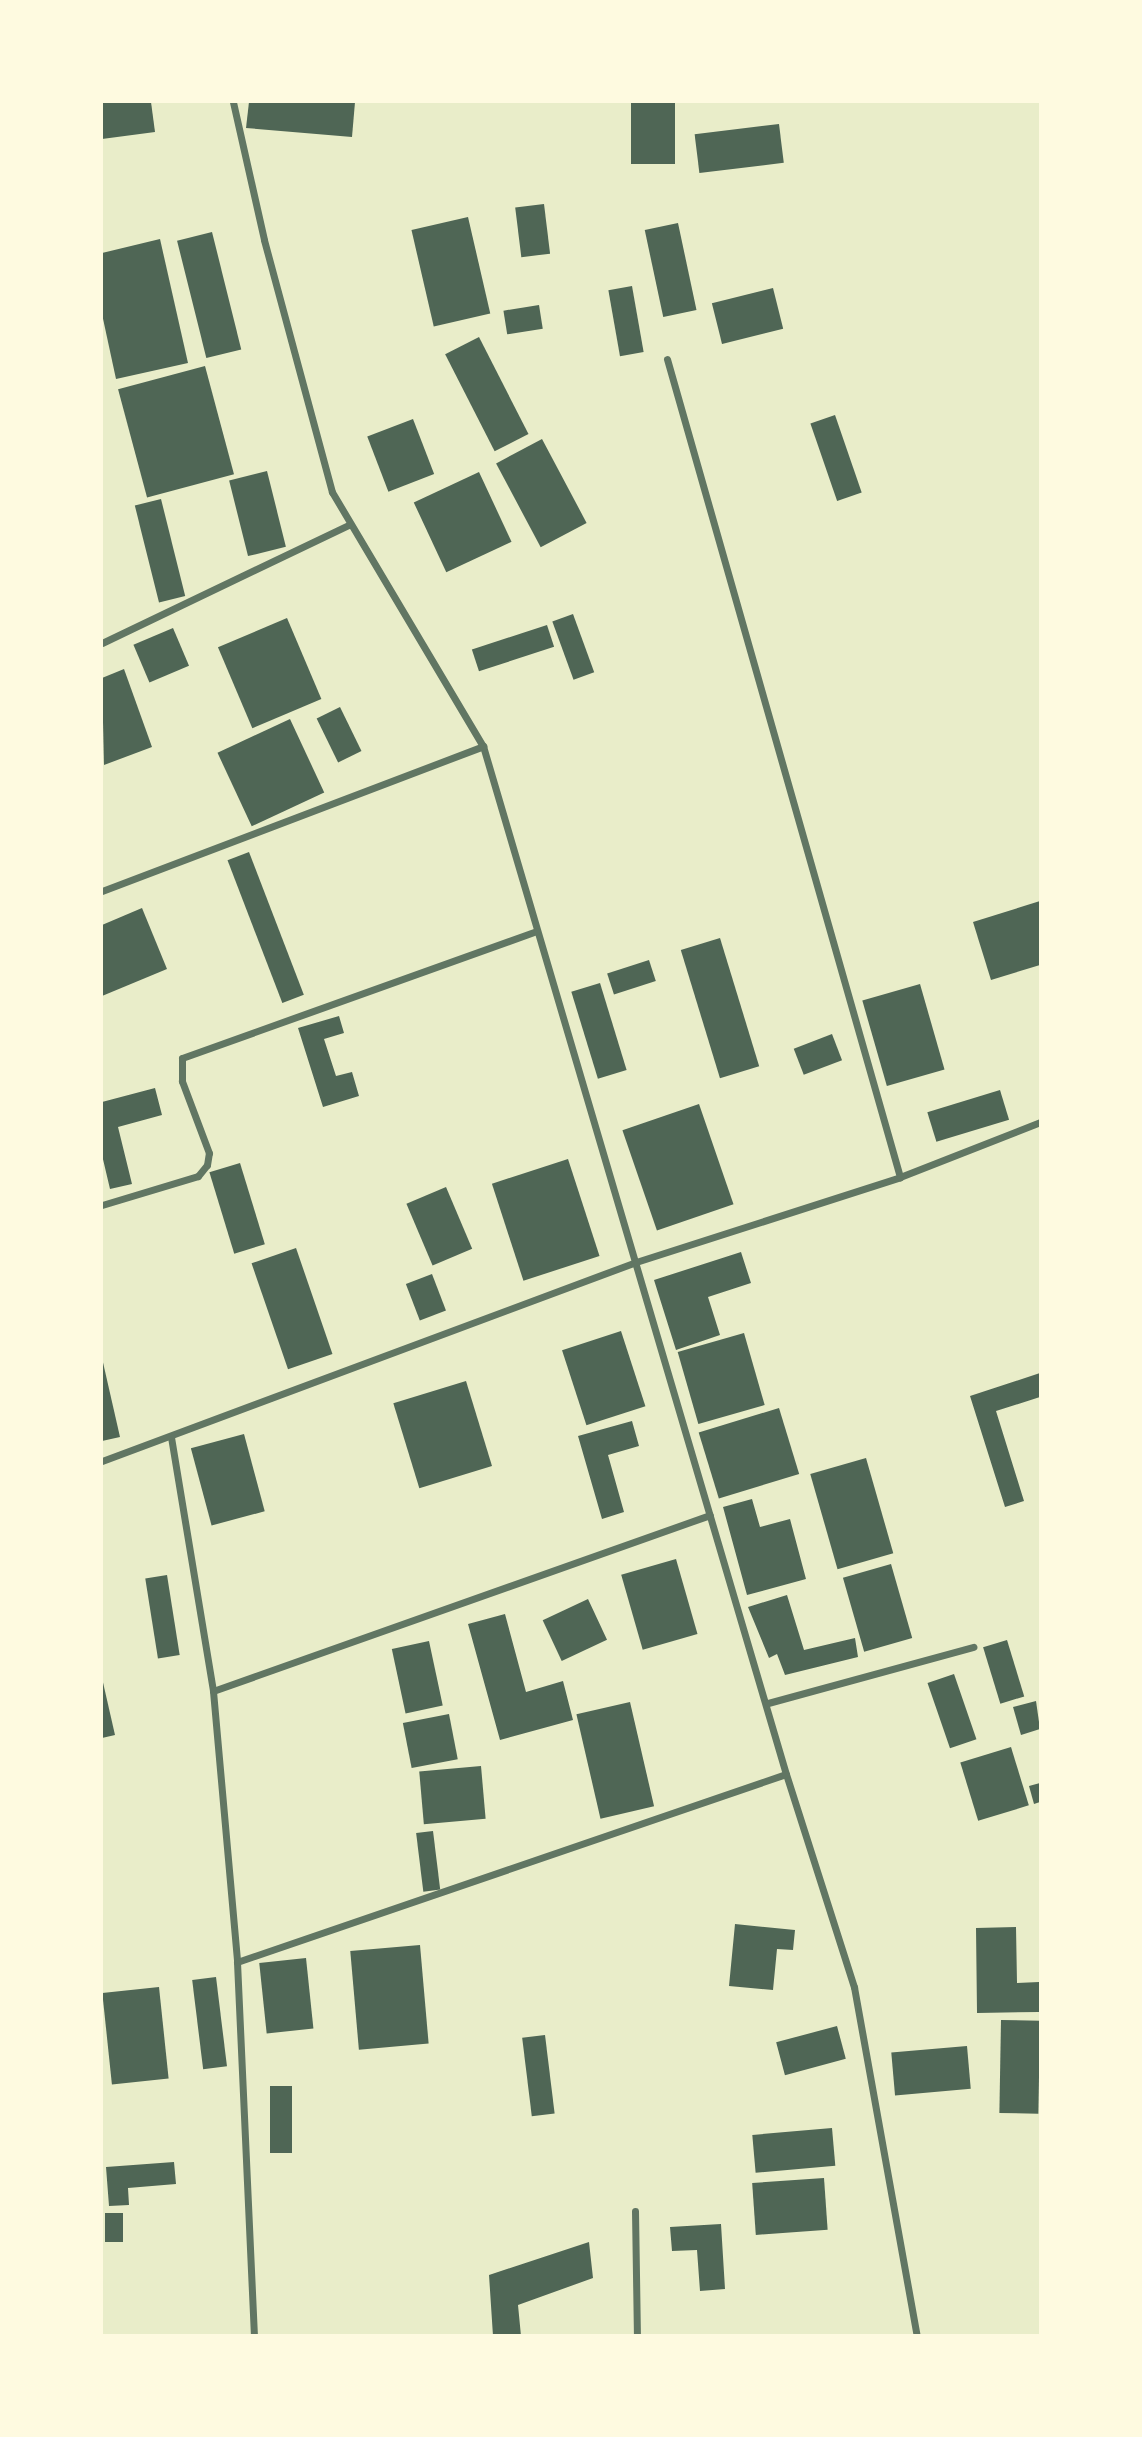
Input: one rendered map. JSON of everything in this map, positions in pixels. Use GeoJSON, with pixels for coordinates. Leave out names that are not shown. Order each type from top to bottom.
{"type":"FeatureCollection","features":[{"type":"Feature","properties":{"kind":"street"},"geometry":{"type":"LineString","coordinates":[[233,102],[264,240],[329,479],[348,525],[483,746],[768,1703],[786,1773],[854,1987],[917,2336]]}},
{"type":"Feature","properties":{"kind":"street"},"geometry":{"type":"LineString","coordinates":[[667,359],[900,1177]]}},
{"type":"Feature","properties":{"kind":"street"},"geometry":{"type":"LineString","coordinates":[[102,643],[348,525]]}},
{"type":"Feature","properties":{"kind":"street"},"geometry":{"type":"LineString","coordinates":[[102,891],[483,746]]}},
{"type":"Feature","properties":{"kind":"street"},"geometry":{"type":"LineString","coordinates":[[102,1205],[198,1176],[207,1165],[209,1153],[182,1081],[182,1058],[536,931]]}},
{"type":"Feature","properties":{"kind":"street"},"geometry":{"type":"LineString","coordinates":[[102,1461],[636,1262],[900,1177],[1041,1122]]}},
{"type":"Feature","properties":{"kind":"street"},"geometry":{"type":"LineString","coordinates":[[172,1437],[213,1691],[237,1962],[254,2336]]}},
{"type":"Feature","properties":{"kind":"street"},"geometry":{"type":"LineString","coordinates":[[213,1691],[710,1515]]}},
{"type":"Feature","properties":{"kind":"street"},"geometry":{"type":"LineString","coordinates":[[768,1703],[973,1647]]}},
{"type":"Feature","properties":{"kind":"street"},"geometry":{"type":"LineString","coordinates":[[237,1962],[786,1773]]}},
{"type":"Feature","properties":{"kind":"street"},"geometry":{"type":"LineString","coordinates":[[635,2211],[636,2336]]}},
{"type":"Feature","properties":{"kind":"building"},"geometry":{"type":"Polygon","coordinates":[[[102,102],[151,102],[155,132],[102,139],[102,102]]]}},
{"type":"Feature","properties":{"kind":"building"},"geometry":{"type":"Polygon","coordinates":[[[249,102],[355,102],[352,137],[246,128],[249,102]]]}},
{"type":"Feature","properties":{"kind":"building"},"geometry":{"type":"Polygon","coordinates":[[[631,102],[675,102],[675,164],[631,164],[631,102]]]}},
{"type":"Feature","properties":{"kind":"building"},"geometry":{"type":"Polygon","coordinates":[[[779,124],[784,163],[699,173],[695,134],[779,124]]]}},
{"type":"Feature","properties":{"kind":"building"},"geometry":{"type":"Polygon","coordinates":[[[544,204],[550,254],[521,257],[515,208],[544,204]]]}},
{"type":"Feature","properties":{"kind":"building"},"geometry":{"type":"Polygon","coordinates":[[[468,217],[490,313],[434,327],[411,230],[468,217]]]}},
{"type":"Feature","properties":{"kind":"building"},"geometry":{"type":"Polygon","coordinates":[[[678,223],[697,310],[663,317],[645,230],[678,223]]]}},
{"type":"Feature","properties":{"kind":"building"},"geometry":{"type":"Polygon","coordinates":[[[212,232],[241,349],[206,358],[177,241],[212,232]]]}},
{"type":"Feature","properties":{"kind":"building"},"geometry":{"type":"Polygon","coordinates":[[[160,239],[188,363],[116,379],[102,314],[102,253],[160,239]]]}},
{"type":"Feature","properties":{"kind":"building"},"geometry":{"type":"Polygon","coordinates":[[[632,286],[644,352],[620,356],[608,290],[632,286]]]}},
{"type":"Feature","properties":{"kind":"building"},"geometry":{"type":"Polygon","coordinates":[[[773,288],[783,329],[722,344],[712,303],[773,288]]]}},
{"type":"Feature","properties":{"kind":"building"},"geometry":{"type":"Polygon","coordinates":[[[539,305],[543,329],[507,334],[503,311],[539,305]]]}},
{"type":"Feature","properties":{"kind":"building"},"geometry":{"type":"Polygon","coordinates":[[[479,337],[528,434],[495,451],[445,354],[479,337]]]}},
{"type":"Feature","properties":{"kind":"building"},"geometry":{"type":"Polygon","coordinates":[[[205,366],[234,474],[147,497],[118,389],[205,366]]]}},
{"type":"Feature","properties":{"kind":"building"},"geometry":{"type":"Polygon","coordinates":[[[835,415],[862,493],[837,501],[810,423],[835,415]]]}},
{"type":"Feature","properties":{"kind":"building"},"geometry":{"type":"Polygon","coordinates":[[[413,419],[434,474],[388,492],[367,437],[413,419]]]}},
{"type":"Feature","properties":{"kind":"building"},"geometry":{"type":"Polygon","coordinates":[[[542,439],[587,523],[541,547],[496,463],[542,439]]]}},
{"type":"Feature","properties":{"kind":"building"},"geometry":{"type":"Polygon","coordinates":[[[267,471],[286,547],[248,556],[229,480],[267,471]]]}},
{"type":"Feature","properties":{"kind":"building"},"geometry":{"type":"Polygon","coordinates":[[[479,472],[512,542],[446,572],[414,502],[479,472]]]}},
{"type":"Feature","properties":{"kind":"building"},"geometry":{"type":"Polygon","coordinates":[[[161,499],[185,596],[159,603],[135,506],[161,499]]]}},
{"type":"Feature","properties":{"kind":"building"},"geometry":{"type":"Polygon","coordinates":[[[573,614],[594,672],[574,680],[552,622],[573,614]]]}},
{"type":"Feature","properties":{"kind":"building"},"geometry":{"type":"Polygon","coordinates":[[[287,618],[321,699],[252,728],[218,647],[287,618]]]}},
{"type":"Feature","properties":{"kind":"building"},"geometry":{"type":"Polygon","coordinates":[[[547,625],[554,647],[479,671],[472,649],[547,625]]]}},
{"type":"Feature","properties":{"kind":"building"},"geometry":{"type":"Polygon","coordinates":[[[173,628],[189,666],[149,683],[133,645],[173,628]]]}},
{"type":"Feature","properties":{"kind":"building"},"geometry":{"type":"Polygon","coordinates":[[[124,669],[152,747],[104,765],[102,678],[124,669]]]}},
{"type":"Feature","properties":{"kind":"building"},"geometry":{"type":"Polygon","coordinates":[[[340,707],[361,751],[338,762],[317,718],[340,707]]]}},
{"type":"Feature","properties":{"kind":"building"},"geometry":{"type":"Polygon","coordinates":[[[290,719],[324,792],[252,826],[217,753],[290,719]]]}},
{"type":"Feature","properties":{"kind":"building"},"geometry":{"type":"Polygon","coordinates":[[[249,852],[304,995],[282,1003],[228,860],[249,852]]]}},
{"type":"Feature","properties":{"kind":"building"},"geometry":{"type":"Polygon","coordinates":[[[1040,901],[1040,965],[991,980],[973,922],[1040,901]]]}},
{"type":"Feature","properties":{"kind":"building"},"geometry":{"type":"Polygon","coordinates":[[[142,908],[167,969],[102,996],[102,925],[142,908]]]}},
{"type":"Feature","properties":{"kind":"building"},"geometry":{"type":"Polygon","coordinates":[[[720,938],[759,1066],[720,1078],[681,950],[720,938]]]}},
{"type":"Feature","properties":{"kind":"building"},"geometry":{"type":"Polygon","coordinates":[[[649,960],[656,981],[614,995],[607,974],[649,960]]]}},
{"type":"Feature","properties":{"kind":"building"},"geometry":{"type":"Polygon","coordinates":[[[600,983],[627,1070],[598,1079],[571,992],[600,983]]]}},
{"type":"Feature","properties":{"kind":"building"},"geometry":{"type":"Polygon","coordinates":[[[920,984],[945,1070],[887,1086],[862,1001],[920,984]]]}},
{"type":"Feature","properties":{"kind":"building"},"geometry":{"type":"Polygon","coordinates":[[[339,1016],[344,1033],[324,1039],[336,1076],[352,1072],[359,1096],[323,1107],[298,1028],[339,1016]]]}},
{"type":"Feature","properties":{"kind":"building"},"geometry":{"type":"Polygon","coordinates":[[[832,1034],[842,1060],[804,1075],[794,1049],[832,1034]]]}},
{"type":"Feature","properties":{"kind":"building"},"geometry":{"type":"Polygon","coordinates":[[[155,1088],[162,1115],[118,1127],[132,1184],[110,1189],[102,1155],[102,1102],[155,1088]]]}},
{"type":"Feature","properties":{"kind":"building"},"geometry":{"type":"Polygon","coordinates":[[[1000,1090],[1009,1120],[936,1142],[927,1112],[1000,1090]]]}},
{"type":"Feature","properties":{"kind":"building"},"geometry":{"type":"Polygon","coordinates":[[[699,1104],[734,1204],[657,1231],[622,1130],[699,1104]]]}},
{"type":"Feature","properties":{"kind":"building"},"geometry":{"type":"Polygon","coordinates":[[[568,1159],[600,1256],[523,1281],[492,1184],[568,1159]]]}},
{"type":"Feature","properties":{"kind":"building"},"geometry":{"type":"Polygon","coordinates":[[[240,1163],[265,1244],[234,1254],[209,1172],[240,1163]]]}},
{"type":"Feature","properties":{"kind":"building"},"geometry":{"type":"Polygon","coordinates":[[[446,1187],[472,1249],[433,1265],[406,1204],[446,1187]]]}},
{"type":"Feature","properties":{"kind":"building"},"geometry":{"type":"Polygon","coordinates":[[[296,1248],[332,1354],[288,1369],[252,1263],[296,1248]]]}},
{"type":"Feature","properties":{"kind":"building"},"geometry":{"type":"Polygon","coordinates":[[[741,1252],[751,1283],[708,1297],[720,1335],[676,1350],[654,1280],[741,1252]]]}},
{"type":"Feature","properties":{"kind":"building"},"geometry":{"type":"Polygon","coordinates":[[[432,1274],[446,1310],[420,1320],[406,1284],[432,1274]]]}},
{"type":"Feature","properties":{"kind":"building"},"geometry":{"type":"Polygon","coordinates":[[[621,1331],[645,1406],[586,1425],[562,1350],[621,1331]]]}},
{"type":"Feature","properties":{"kind":"building"},"geometry":{"type":"Polygon","coordinates":[[[744,1333],[765,1405],[698,1424],[678,1352],[744,1333]]]}},
{"type":"Feature","properties":{"kind":"building"},"geometry":{"type":"Polygon","coordinates":[[[102,1358],[120,1437],[102,1441],[102,1358]]]}},
{"type":"Feature","properties":{"kind":"building"},"geometry":{"type":"Polygon","coordinates":[[[1040,1373],[1040,1397],[996,1411],[1024,1501],[1005,1507],[970,1396],[1040,1373]]]}},
{"type":"Feature","properties":{"kind":"building"},"geometry":{"type":"Polygon","coordinates":[[[466,1381],[492,1466],[419,1488],[393,1403],[466,1381]]]}},
{"type":"Feature","properties":{"kind":"building"},"geometry":{"type":"Polygon","coordinates":[[[779,1408],[799,1474],[719,1499],[699,1433],[779,1408]]]}},
{"type":"Feature","properties":{"kind":"building"},"geometry":{"type":"Polygon","coordinates":[[[632,1421],[639,1446],[608,1455],[624,1512],[602,1519],[578,1436],[632,1421]]]}},
{"type":"Feature","properties":{"kind":"building"},"geometry":{"type":"Polygon","coordinates":[[[244,1434],[265,1511],[212,1526],[191,1448],[244,1434]]]}},
{"type":"Feature","properties":{"kind":"building"},"geometry":{"type":"Polygon","coordinates":[[[866,1458],[893,1553],[838,1569],[810,1474],[866,1458]]]}},
{"type":"Feature","properties":{"kind":"building"},"geometry":{"type":"Polygon","coordinates":[[[752,1499],[760,1527],[790,1519],[806,1579],[747,1595],[723,1507],[752,1499]]]}},
{"type":"Feature","properties":{"kind":"building"},"geometry":{"type":"Polygon","coordinates":[[[676,1559],[697,1634],[643,1650],[621,1575],[676,1559]]]}},
{"type":"Feature","properties":{"kind":"building"},"geometry":{"type":"Polygon","coordinates":[[[891,1564],[912,1638],[864,1652],[843,1578],[891,1564]]]}},
{"type":"Feature","properties":{"kind":"building"},"geometry":{"type":"Polygon","coordinates":[[[167,1575],[180,1655],[158,1658],[145,1578],[167,1575]]]}},
{"type":"Feature","properties":{"kind":"building"},"geometry":{"type":"Polygon","coordinates":[[[787,1595],[804,1650],[855,1638],[858,1657],[785,1675],[777,1654],[769,1658],[748,1607],[787,1595]]]}},
{"type":"Feature","properties":{"kind":"building"},"geometry":{"type":"Polygon","coordinates":[[[588,1599],[607,1640],[562,1661],[543,1620],[588,1599]]]}},
{"type":"Feature","properties":{"kind":"building"},"geometry":{"type":"Polygon","coordinates":[[[505,1614],[526,1692],[563,1681],[573,1720],[500,1740],[468,1624],[505,1614]]]}},
{"type":"Feature","properties":{"kind":"building"},"geometry":{"type":"Polygon","coordinates":[[[1007,1640],[1024,1696],[1000,1704],[983,1647],[1007,1640]]]}},
{"type":"Feature","properties":{"kind":"building"},"geometry":{"type":"Polygon","coordinates":[[[429,1641],[443,1706],[406,1713],[392,1649],[429,1641]]]}},
{"type":"Feature","properties":{"kind":"building"},"geometry":{"type":"Polygon","coordinates":[[[954,1674],[976,1739],[950,1748],[928,1683],[954,1674]]]}},
{"type":"Feature","properties":{"kind":"building"},"geometry":{"type":"Polygon","coordinates":[[[102,1678],[115,1735],[102,1738],[102,1678]]]}},
{"type":"Feature","properties":{"kind":"building"},"geometry":{"type":"Polygon","coordinates":[[[1036,1701],[1040,1729],[1021,1735],[1013,1707],[1036,1701]]]}},
{"type":"Feature","properties":{"kind":"building"},"geometry":{"type":"Polygon","coordinates":[[[630,1702],[654,1806],[600,1819],[576,1714],[630,1702]]]}},
{"type":"Feature","properties":{"kind":"building"},"geometry":{"type":"Polygon","coordinates":[[[449,1714],[458,1759],[412,1768],[403,1723],[449,1714]]]}},
{"type":"Feature","properties":{"kind":"building"},"geometry":{"type":"Polygon","coordinates":[[[1011,1747],[1029,1805],[978,1821],[960,1762],[1011,1747]]]}},
{"type":"Feature","properties":{"kind":"building"},"geometry":{"type":"Polygon","coordinates":[[[481,1766],[486,1819],[424,1824],[419,1771],[481,1766]]]}},
{"type":"Feature","properties":{"kind":"building"},"geometry":{"type":"Polygon","coordinates":[[[1040,1783],[1040,1802],[1034,1804],[1029,1786],[1040,1783]]]}},
{"type":"Feature","properties":{"kind":"building"},"geometry":{"type":"Polygon","coordinates":[[[433,1831],[440,1890],[423,1892],[416,1833],[433,1831]]]}},
{"type":"Feature","properties":{"kind":"building"},"geometry":{"type":"Polygon","coordinates":[[[735,1924],[795,1930],[793,1950],[777,1949],[773,1990],[729,1986],[735,1924]]]}},
{"type":"Feature","properties":{"kind":"building"},"geometry":{"type":"Polygon","coordinates":[[[1016,1927],[1017,1983],[1039,1982],[1039,2012],[977,2013],[976,1928],[1016,1927]]]}},
{"type":"Feature","properties":{"kind":"building"},"geometry":{"type":"Polygon","coordinates":[[[420,1945],[429,2044],[359,2050],[350,1951],[420,1945]]]}},
{"type":"Feature","properties":{"kind":"building"},"geometry":{"type":"Polygon","coordinates":[[[306,1958],[313,2029],[267,2034],[259,1963],[306,1958]]]}},
{"type":"Feature","properties":{"kind":"building"},"geometry":{"type":"Polygon","coordinates":[[[216,1977],[227,2066],[203,2069],[192,1980],[216,1977]]]}},
{"type":"Feature","properties":{"kind":"building"},"geometry":{"type":"Polygon","coordinates":[[[159,1987],[169,2078],[112,2084],[102,1993],[159,1987]]]}},
{"type":"Feature","properties":{"kind":"building"},"geometry":{"type":"Polygon","coordinates":[[[1001,2020],[1040,2021],[1038,2114],[999,2113],[1001,2020]]]}},
{"type":"Feature","properties":{"kind":"building"},"geometry":{"type":"Polygon","coordinates":[[[837,2026],[846,2059],[785,2075],[776,2042],[837,2026]]]}},
{"type":"Feature","properties":{"kind":"building"},"geometry":{"type":"Polygon","coordinates":[[[545,2035],[555,2113],[532,2116],[522,2038],[545,2035]]]}},
{"type":"Feature","properties":{"kind":"building"},"geometry":{"type":"Polygon","coordinates":[[[967,2046],[971,2089],[895,2095],[891,2053],[967,2046]]]}},
{"type":"Feature","properties":{"kind":"building"},"geometry":{"type":"Polygon","coordinates":[[[270,2086],[292,2086],[292,2153],[270,2153],[270,2086]]]}},
{"type":"Feature","properties":{"kind":"building"},"geometry":{"type":"Polygon","coordinates":[[[832,2128],[835,2166],[756,2173],[752,2135],[832,2128]]]}},
{"type":"Feature","properties":{"kind":"building"},"geometry":{"type":"Polygon","coordinates":[[[174,2162],[176,2184],[128,2188],[129,2205],[109,2206],[106,2167],[174,2162]]]}},
{"type":"Feature","properties":{"kind":"building"},"geometry":{"type":"Polygon","coordinates":[[[824,2178],[828,2230],[756,2235],[752,2183],[824,2178]]]}},
{"type":"Feature","properties":{"kind":"building"},"geometry":{"type":"Polygon","coordinates":[[[105,2213],[123,2213],[123,2242],[105,2242],[105,2213]]]}},
{"type":"Feature","properties":{"kind":"building"},"geometry":{"type":"Polygon","coordinates":[[[721,2224],[725,2289],[700,2291],[697,2250],[672,2251],[670,2227],[721,2224]]]}},
{"type":"Feature","properties":{"kind":"building"},"geometry":{"type":"Polygon","coordinates":[[[589,2242],[593,2278],[518,2305],[521,2336],[493,2336],[489,2275],[589,2242]]]}}]}
